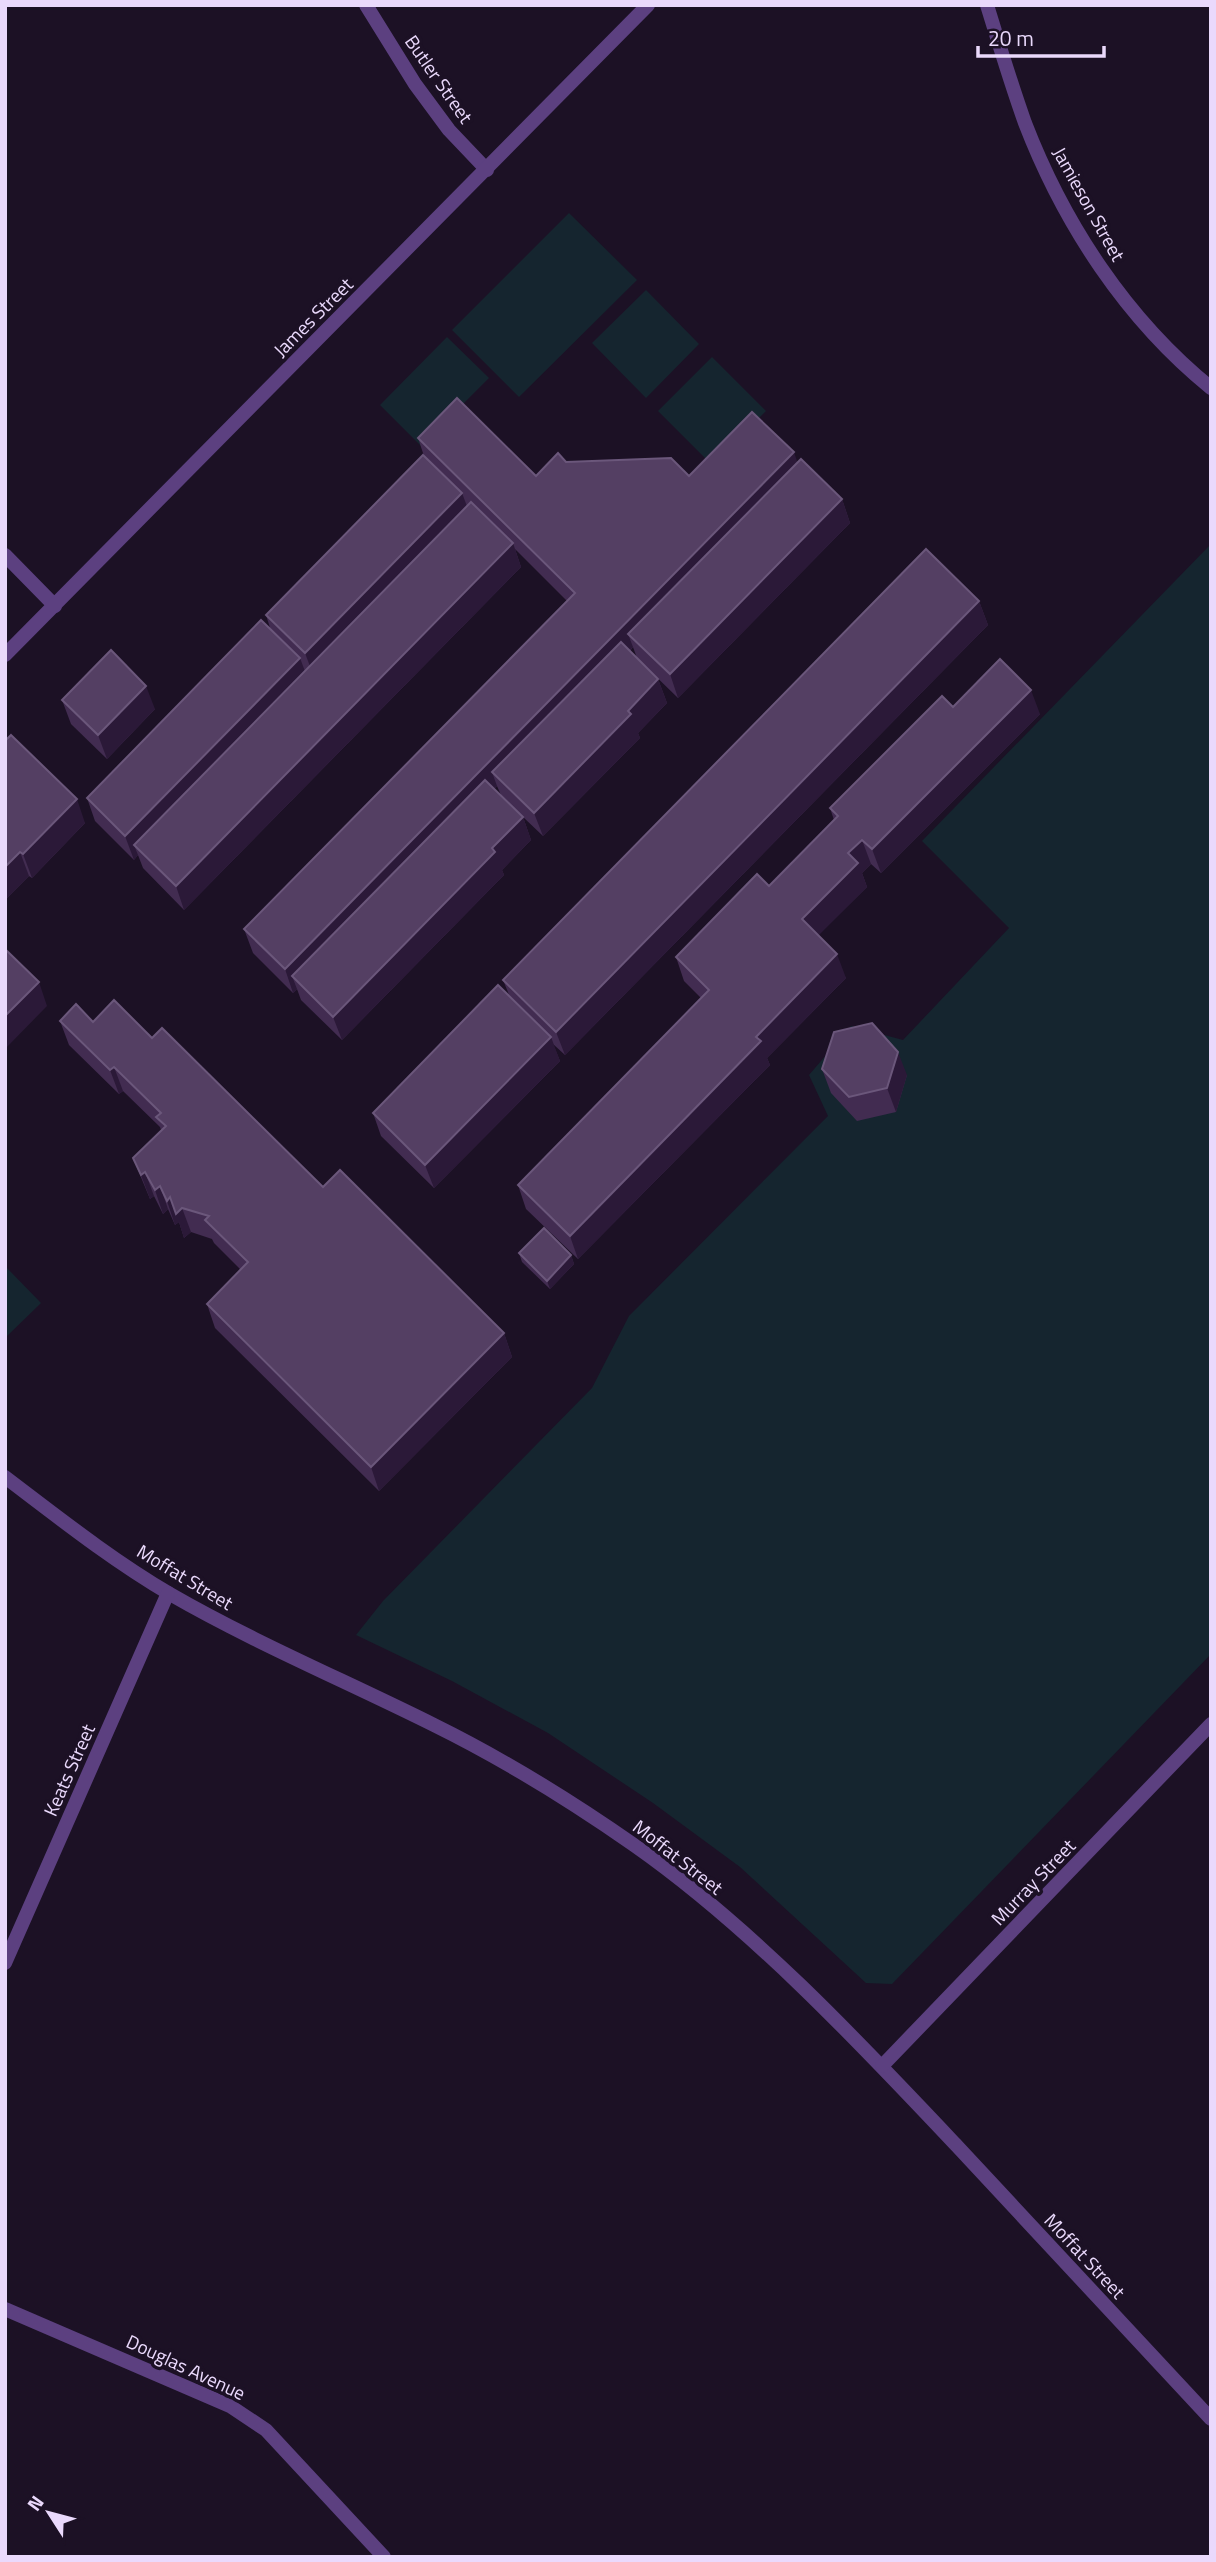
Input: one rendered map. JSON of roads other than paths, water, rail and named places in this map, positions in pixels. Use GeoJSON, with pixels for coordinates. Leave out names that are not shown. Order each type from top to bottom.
{"type":"FeatureCollection","features":[{"type":"Feature","properties":{"kind":"street","name":"Butler Street"},"geometry":{"type":"LineString","coordinates":[[366,5],[415,84],[449,130],[487,170]]}},
{"type":"Feature","properties":{"kind":"street","name":"James Street"},"geometry":{"type":"LineString","coordinates":[[5,655],[648,5]]}},
{"type":"Feature","properties":{"kind":"street","name":"Jamieson Street"},"geometry":{"type":"LineString","coordinates":[[987,5],[1025,122],[1052,185],[1081,237],[1141,320],[1211,388]]}},
{"type":"Feature","properties":{"kind":"street"},"geometry":{"type":"LineString","coordinates":[[5,555],[55,606]]}},
{"type":"Feature","properties":{"kind":"street","name":"Moffat Street"},"geometry":{"type":"LineString","coordinates":[[5,1478],[83,1536],[168,1593],[249,1636],[438,1727],[532,1780],[635,1845],[711,1906],[788,1975],[882,2066],[1211,2419]]}},
{"type":"Feature","properties":{"kind":"street","name":"Keats Street"},"geometry":{"type":"LineString","coordinates":[[5,1963],[168,1593]]}},
{"type":"Feature","properties":{"kind":"street","name":"Murray Street"},"geometry":{"type":"LineString","coordinates":[[882,2066],[1211,1724]]}},
{"type":"Feature","properties":{"kind":"street","name":"Douglas Avenue"},"geometry":{"type":"LineString","coordinates":[[5,2309],[230,2406],[266,2430],[384,2557]]}}]}
